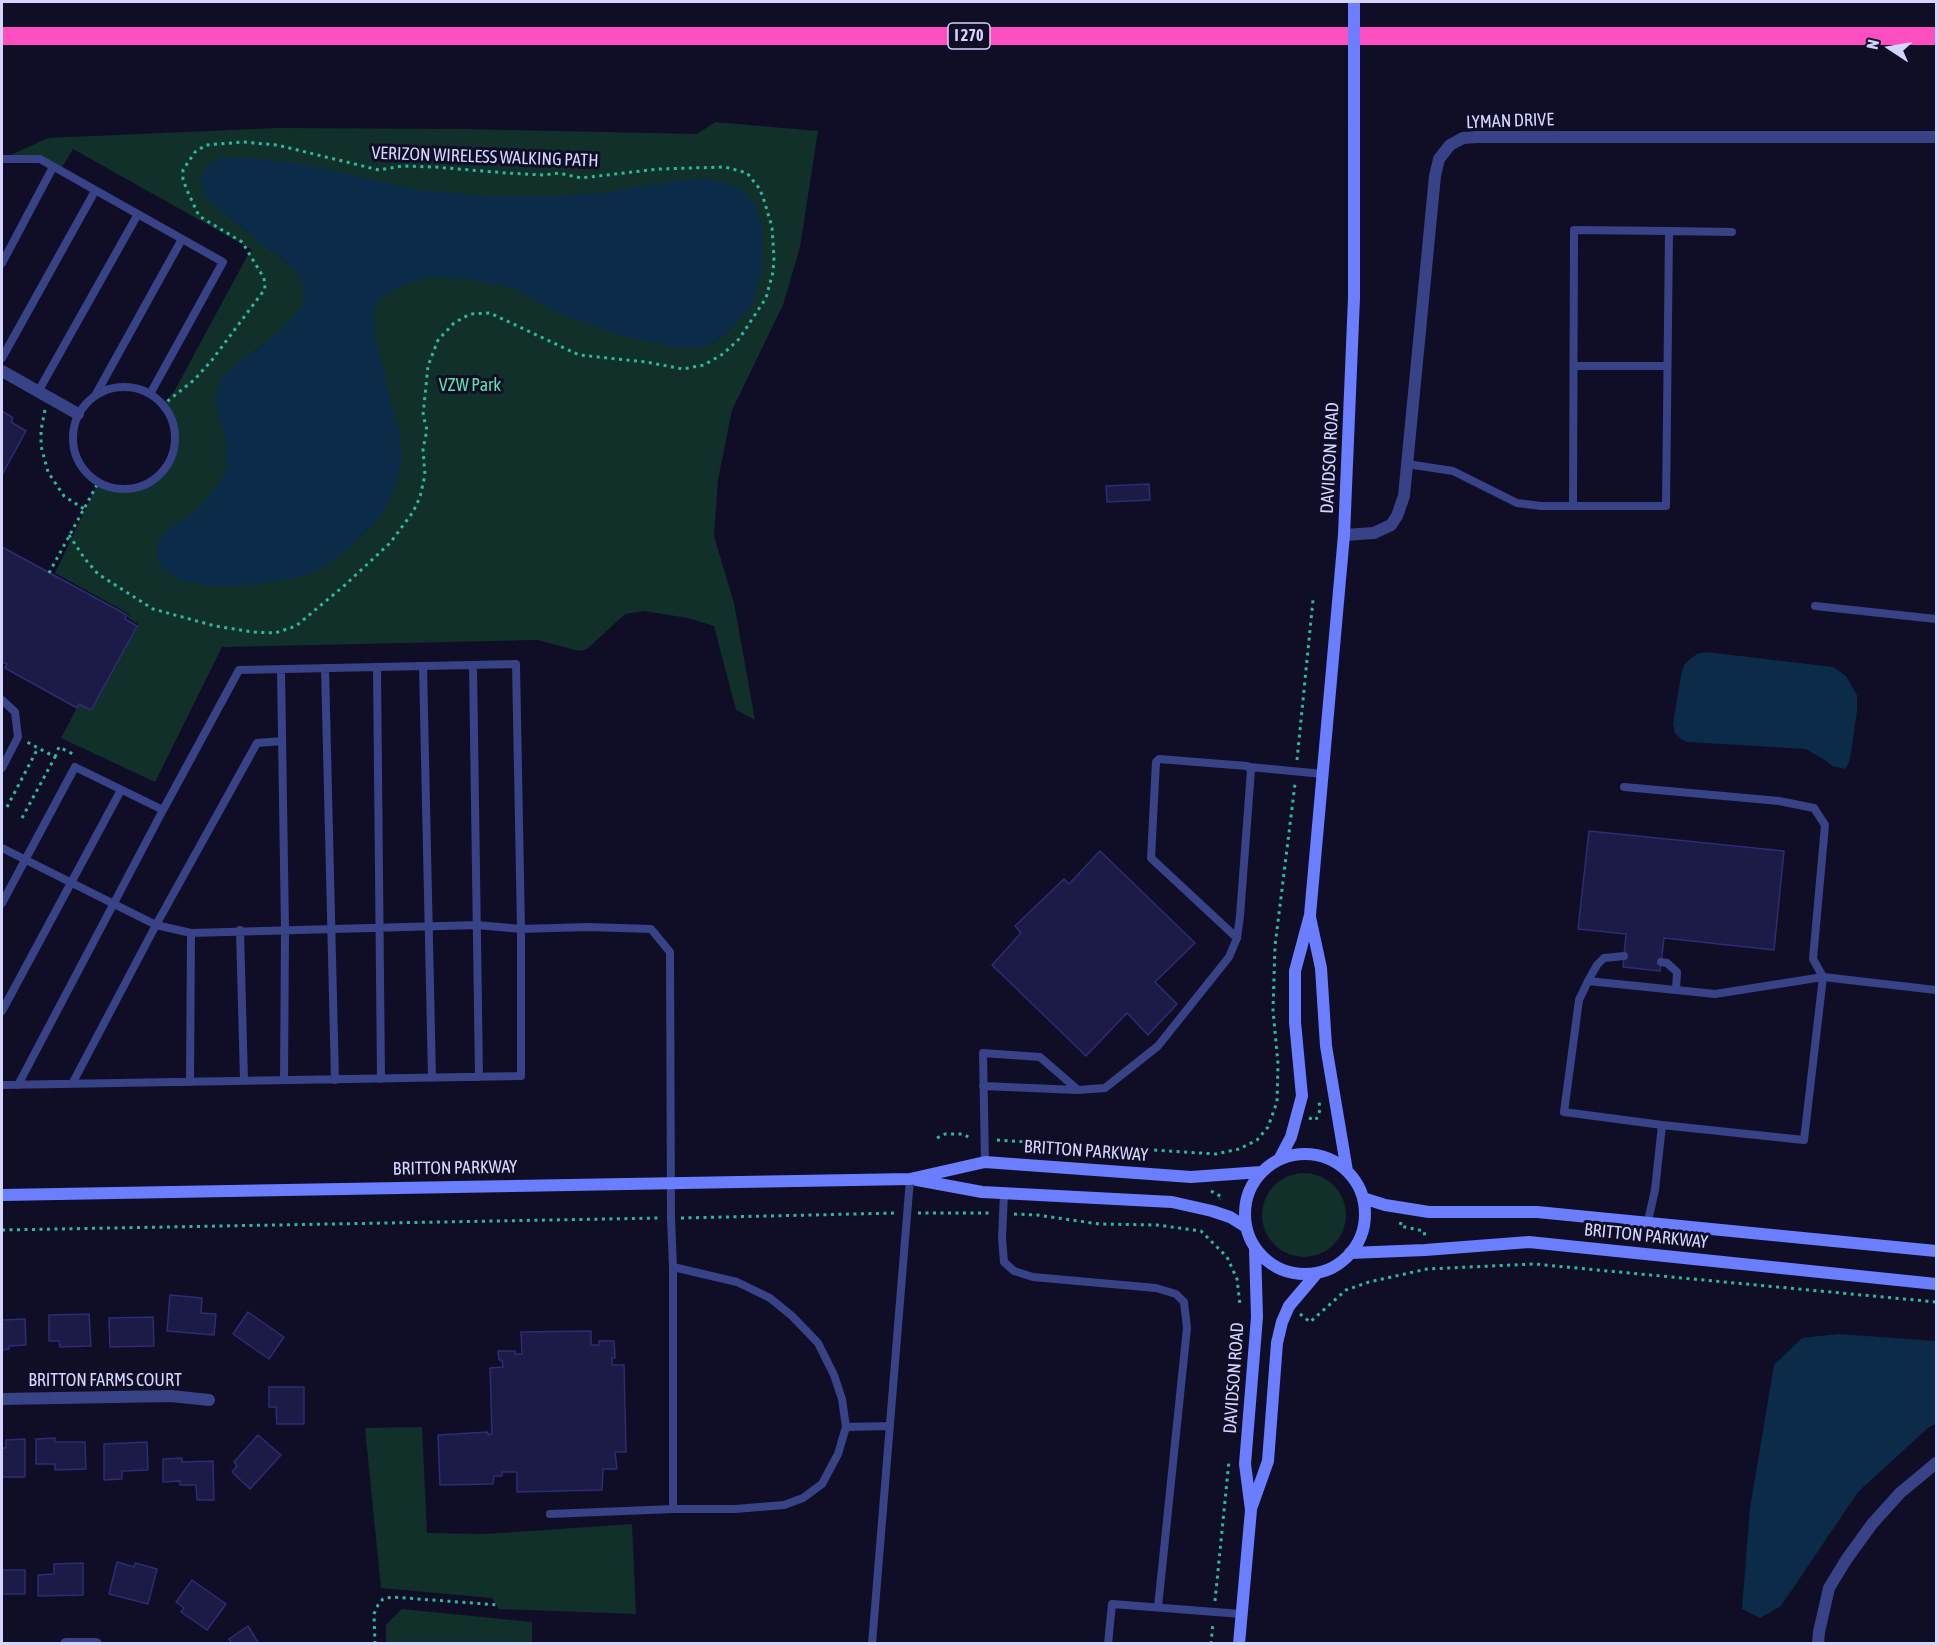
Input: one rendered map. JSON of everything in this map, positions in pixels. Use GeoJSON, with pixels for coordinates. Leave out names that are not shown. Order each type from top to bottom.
{"type":"FeatureCollection","features":[{"type":"Feature","properties":{"kind":"highway","name":"I 270"},"geometry":{"type":"LineString","coordinates":[[2,36],[1936,36]]}},
{"type":"Feature","properties":{"kind":"main road","name":"DAVIDSON ROAD"},"geometry":{"type":"LineString","coordinates":[[1280,1158],[1291,1137],[1302,1096],[1296,1022],[1295,971],[1310,915],[1344,535],[1354,298],[1354,2]]}},
{"type":"Feature","properties":{"kind":"main road","name":"DAVIDSON ROAD"},"geometry":{"type":"LineString","coordinates":[[1310,915],[1321,968],[1326,1046],[1347,1171]]}},
{"type":"Feature","properties":{"kind":"main road"},"geometry":{"type":"LineString","coordinates":[[1308,1153],[1336,1162],[1347,1171],[1357,1183],[1363,1197],[1365,1217],[1360,1236],[1350,1253],[1335,1266],[1317,1273],[1300,1274],[1283,1270],[1268,1261],[1255,1249],[1246,1227],[1245,1207],[1250,1188],[1261,1172],[1280,1158],[1308,1153]]}},
{"type":"Feature","properties":{"kind":"main road","name":"BRITTON PARKWAY"},"geometry":{"type":"LineString","coordinates":[[910,1179],[985,1162],[1191,1177],[1261,1172]]}},
{"type":"Feature","properties":{"kind":"main road","name":"BRITTON PARKWAY"},"geometry":{"type":"LineString","coordinates":[[2,1195],[910,1179],[1004,1194],[1172,1202],[1230,1217],[1246,1227]]}},
{"type":"Feature","properties":{"kind":"main road","name":"BRITTON PARKWAY"},"geometry":{"type":"LineString","coordinates":[[1363,1197],[1384,1205],[1429,1212],[1537,1212],[1648,1221],[1936,1251]]}},
{"type":"Feature","properties":{"kind":"main road","name":"BRITTON PARKWAY"},"geometry":{"type":"LineString","coordinates":[[1350,1253],[1529,1242],[1936,1284]]}},
{"type":"Feature","properties":{"kind":"main road","name":"DAVIDSON ROAD"},"geometry":{"type":"LineString","coordinates":[[1239,1644],[1251,1510],[1245,1464],[1257,1317],[1255,1249]]}},
{"type":"Feature","properties":{"kind":"main road","name":"DAVIDSON ROAD"},"geometry":{"type":"LineString","coordinates":[[1251,1510],[1268,1461],[1277,1343],[1282,1322],[1289,1305],[1317,1273]]}},
{"type":"Feature","properties":{"kind":"street","name":"LYMAN DRIVE"},"geometry":{"type":"LineString","coordinates":[[1344,535],[1374,533],[1390,525],[1397,516],[1404,496],[1435,176],[1439,159],[1450,145],[1463,138],[1477,137],[1936,137]]}},
{"type":"Feature","properties":{"kind":"street"},"geometry":{"type":"LineString","coordinates":[[2,370],[78,414]]}},
{"type":"Feature","properties":{"kind":"street","name":"BRITTON FARMS COURT"},"geometry":{"type":"LineString","coordinates":[[2,1399],[171,1396],[209,1400]]}},
{"type":"Feature","properties":{"kind":"street"},"geometry":{"type":"LineString","coordinates":[[1818,1644],[1829,1588],[1846,1560],[1872,1524],[1900,1493],[1936,1463]]}},
{"type":"Feature","properties":{"kind":"street"},"geometry":{"type":"LineString","coordinates":[[66,1644],[96,1644]]}},
{"type":"Feature","properties":{"kind":"lane"},"geometry":{"type":"LineString","coordinates":[[2,159],[40,159],[223,262],[150,394]]}},
{"type":"Feature","properties":{"kind":"lane"},"geometry":{"type":"LineString","coordinates":[[2,263],[53,167]]}},
{"type":"Feature","properties":{"kind":"lane"},"geometry":{"type":"LineString","coordinates":[[2,358],[95,190]]}},
{"type":"Feature","properties":{"kind":"lane"},"geometry":{"type":"LineString","coordinates":[[39,390],[138,214]]}},
{"type":"Feature","properties":{"kind":"lane"},"geometry":{"type":"LineString","coordinates":[[1573,506],[1574,230],[1732,232]]}},
{"type":"Feature","properties":{"kind":"lane"},"geometry":{"type":"LineString","coordinates":[[1407,464],[1453,471],[1517,503],[1573,506],[1666,506],[1669,231]]}},
{"type":"Feature","properties":{"kind":"lane"},"geometry":{"type":"LineString","coordinates":[[96,395],[113,387],[127,386],[150,394],[164,404],[172,418],[176,432],[176,446],[161,475],[146,486],[117,490],[98,483],[84,471],[75,454],[73,429],[78,414],[96,395],[182,239]]}},
{"type":"Feature","properties":{"kind":"lane"},"geometry":{"type":"LineString","coordinates":[[1574,366],[1667,366]]}},
{"type":"Feature","properties":{"kind":"lane"},"geometry":{"type":"LineString","coordinates":[[1815,606],[1936,619]]}},
{"type":"Feature","properties":{"kind":"lane"},"geometry":{"type":"LineString","coordinates":[[2,1085],[18,1085],[190,1082],[284,1080],[335,1080],[521,1076],[516,664],[239,670],[18,1085]]}},
{"type":"Feature","properties":{"kind":"lane"},"geometry":{"type":"LineString","coordinates":[[473,665],[479,1077]]}},
{"type":"Feature","properties":{"kind":"lane"},"geometry":{"type":"LineString","coordinates":[[423,666],[432,1078]]}},
{"type":"Feature","properties":{"kind":"lane"},"geometry":{"type":"LineString","coordinates":[[377,667],[381,1079]]}},
{"type":"Feature","properties":{"kind":"lane"},"geometry":{"type":"LineString","coordinates":[[325,668],[335,1080]]}},
{"type":"Feature","properties":{"kind":"lane"},"geometry":{"type":"LineString","coordinates":[[281,669],[285,930],[284,1080]]}},
{"type":"Feature","properties":{"kind":"lane"},"geometry":{"type":"LineString","coordinates":[[2,700],[15,712],[18,737],[2,768]]}},
{"type":"Feature","properties":{"kind":"lane"},"geometry":{"type":"LineString","coordinates":[[72,1084],[156,925],[257,743],[282,741]]}},
{"type":"Feature","properties":{"kind":"lane"},"geometry":{"type":"LineString","coordinates":[[1236,938],[1151,858],[1156,762],[1159,759],[1323,774]]}},
{"type":"Feature","properties":{"kind":"lane"},"geometry":{"type":"LineString","coordinates":[[2,903],[75,766],[163,810]]}},
{"type":"Feature","properties":{"kind":"lane"},"geometry":{"type":"LineString","coordinates":[[983,1086],[1105,1089],[1158,1046],[1229,957],[1236,938],[1242,894],[1250,768]]}},
{"type":"Feature","properties":{"kind":"lane"},"geometry":{"type":"LineString","coordinates":[[1624,787],[1779,801],[1814,808],[1825,825],[1813,959],[1823,977],[1804,1140],[1564,1112],[1579,1000],[1597,965],[1604,958],[1624,956]]}},
{"type":"Feature","properties":{"kind":"lane"},"geometry":{"type":"LineString","coordinates":[[2,1011],[122,790]]}},
{"type":"Feature","properties":{"kind":"lane"},"geometry":{"type":"LineString","coordinates":[[2,848],[156,925],[191,933],[477,925],[521,929],[587,927],[651,929],[670,952],[673,1509]]}},
{"type":"Feature","properties":{"kind":"lane"},"geometry":{"type":"LineString","coordinates":[[240,930],[244,1081]]}},
{"type":"Feature","properties":{"kind":"lane"},"geometry":{"type":"LineString","coordinates":[[190,1082],[191,933]]}},
{"type":"Feature","properties":{"kind":"lane"},"geometry":{"type":"LineString","coordinates":[[1661,962],[1668,963],[1677,972],[1677,990]]}},
{"type":"Feature","properties":{"kind":"lane"},"geometry":{"type":"LineString","coordinates":[[1588,981],[1715,994],[1823,977],[1936,990]]}},
{"type":"Feature","properties":{"kind":"lane"},"geometry":{"type":"LineString","coordinates":[[985,1162],[982,1054],[985,1052],[1040,1057],[1078,1090]]}},
{"type":"Feature","properties":{"kind":"lane"},"geometry":{"type":"LineString","coordinates":[[1648,1221],[1662,1125]]}},
{"type":"Feature","properties":{"kind":"lane"},"geometry":{"type":"LineString","coordinates":[[872,1644],[910,1179]]}},
{"type":"Feature","properties":{"kind":"lane"},"geometry":{"type":"LineString","coordinates":[[1004,1194],[1002,1213],[1004,1262],[1014,1271],[1033,1277],[1156,1288],[1176,1294],[1184,1302],[1187,1328],[1158,1607]]}},
{"type":"Feature","properties":{"kind":"lane"},"geometry":{"type":"LineString","coordinates":[[550,1514],[735,1509],[784,1505],[803,1498],[822,1484],[838,1454],[846,1427],[842,1399],[818,1343],[792,1316],[770,1298],[737,1282],[673,1267]]}},
{"type":"Feature","properties":{"kind":"lane"},"geometry":{"type":"LineString","coordinates":[[846,1427],[890,1426]]}},
{"type":"Feature","properties":{"kind":"lane"},"geometry":{"type":"LineString","coordinates":[[1108,1644],[1112,1604],[1241,1614]]}},
{"type":"Feature","properties":{"kind":"path","name":"VERIZON WIRELESS WALKING PATH"},"geometry":{"type":"LineString","coordinates":[[69,535],[98,574],[153,609],[206,624],[253,632],[275,633],[296,626],[384,549],[399,534],[413,512],[420,497],[425,476],[423,449],[427,430],[423,415],[427,373],[438,340],[454,323],[470,314],[490,313],[579,355],[646,362],[683,369],[698,367],[715,360],[731,347],[751,323],[766,298],[774,258],[772,227],[766,206],[759,188],[747,174],[725,167],[658,169],[581,178],[559,173],[544,175],[434,167],[402,166],[379,170],[277,146],[243,142],[206,145],[195,152],[183,170],[186,188],[199,216],[242,242],[264,278],[265,290],[212,360],[194,380],[164,404]]}},
{"type":"Feature","properties":{"kind":"path"},"geometry":{"type":"LineString","coordinates":[[36,405],[45,410],[41,446],[48,472],[64,496],[84,509]]}},
{"type":"Feature","properties":{"kind":"path"},"geometry":{"type":"LineString","coordinates":[[49,573],[98,483]]}},
{"type":"Feature","properties":{"kind":"path"},"geometry":{"type":"LineString","coordinates":[[26,733],[27,742],[55,757]]}},
{"type":"Feature","properties":{"kind":"path"},"geometry":{"type":"LineString","coordinates":[[22,818],[59,747],[73,754],[75,766]]}},
{"type":"Feature","properties":{"kind":"path"},"geometry":{"type":"LineString","coordinates":[[7,807],[38,748]]}},
{"type":"Feature","properties":{"kind":"path"},"geometry":{"type":"LineString","coordinates":[[1405,1208],[1400,1226],[1424,1231],[1427,1269]]}},
{"type":"Feature","properties":{"kind":"path"},"geometry":{"type":"LineString","coordinates":[[2,1230],[907,1213],[1037,1215],[1099,1224],[1157,1225],[1201,1231],[1227,1257],[1237,1280],[1242,1315]]}},
{"type":"Feature","properties":{"kind":"path"},"geometry":{"type":"LineString","coordinates":[[1310,1322],[1346,1290],[1369,1282],[1427,1269],[1534,1264],[1936,1302]]}},
{"type":"Feature","properties":{"kind":"path"},"geometry":{"type":"LineString","coordinates":[[1211,1644],[1230,1453]]}},
{"type":"Feature","properties":{"kind":"path"},"geometry":{"type":"LineString","coordinates":[[375,1644],[374,1614],[383,1599],[392,1597],[499,1605]]}},
{"type":"Feature","properties":{"kind":"green space","name":"VZW Park"},"geometry":{"type":"Polygon","coordinates":[[[715,122],[818,131],[800,247],[783,305],[732,410],[718,480],[714,536],[734,603],[755,720],[736,710],[714,626],[688,618],[644,611],[625,614],[587,649],[579,651],[538,640],[222,647],[155,782],[61,738],[79,704],[91,710],[138,624],[128,618],[129,614],[55,573],[98,483],[117,490],[146,486],[167,467],[176,446],[176,432],[172,418],[164,404],[175,390],[251,249],[73,149],[60,171],[40,159],[2,159],[48,138],[277,128],[697,134],[715,122]]]}},
{"type":"Feature","properties":{"kind":"green space"},"geometry":{"type":"Polygon","coordinates":[[[1304,1173],[1320,1176],[1334,1185],[1343,1199],[1346,1215],[1343,1231],[1334,1245],[1320,1254],[1304,1257],[1288,1254],[1274,1245],[1265,1231],[1262,1215],[1265,1199],[1274,1185],[1288,1176],[1304,1173]]]}},
{"type":"Feature","properties":{"kind":"green space"},"geometry":{"type":"Polygon","coordinates":[[[422,1427],[427,1533],[487,1534],[632,1524],[636,1614],[499,1609],[492,1598],[381,1588],[365,1428],[422,1427]]]}},
{"type":"Feature","properties":{"kind":"green space"},"geometry":{"type":"Polygon","coordinates":[[[402,1609],[532,1622],[532,1643],[386,1643],[386,1625],[402,1609]]]}},
{"type":"Feature","properties":{"kind":"water"},"geometry":{"type":"Polygon","coordinates":[[[242,157],[308,165],[420,190],[488,196],[606,193],[702,178],[723,182],[744,191],[755,206],[761,221],[763,238],[762,270],[751,307],[729,332],[707,347],[672,347],[622,336],[561,314],[515,289],[470,279],[428,277],[397,288],[379,299],[373,311],[386,384],[399,430],[402,461],[395,489],[381,516],[356,542],[328,565],[298,578],[236,587],[207,586],[179,580],[162,567],[156,553],[159,540],[168,530],[199,509],[226,473],[227,444],[216,406],[216,391],[222,377],[282,330],[302,307],[304,287],[296,271],[215,206],[204,194],[201,176],[210,163],[222,158],[242,157]]]}},
{"type":"Feature","properties":{"kind":"water"},"geometry":{"type":"Polygon","coordinates":[[[1706,652],[1833,667],[1846,676],[1857,695],[1857,711],[1850,759],[1846,769],[1832,766],[1806,749],[1682,740],[1675,733],[1673,724],[1681,675],[1684,665],[1690,659],[1706,652]]]}},
{"type":"Feature","properties":{"kind":"water"},"geometry":{"type":"Polygon","coordinates":[[[1839,1334],[1936,1341],[1936,1424],[1929,1427],[1858,1492],[1781,1606],[1760,1618],[1742,1609],[1750,1508],[1774,1365],[1802,1338],[1839,1334]]]}},
{"type":"Feature","properties":{"kind":"building"},"geometry":{"type":"Polygon","coordinates":[[[2,411],[13,418],[11,422],[26,431],[2,475],[2,411]]]}},
{"type":"Feature","properties":{"kind":"building"},"geometry":{"type":"Polygon","coordinates":[[[1149,484],[1150,500],[1107,502],[1106,486],[1149,484]]]}},
{"type":"Feature","properties":{"kind":"building"},"geometry":{"type":"Polygon","coordinates":[[[2,547],[127,615],[125,619],[137,626],[91,710],[79,704],[77,708],[5,668],[7,664],[2,662],[2,547]]]}},
{"type":"Feature","properties":{"kind":"building"},"geometry":{"type":"Polygon","coordinates":[[[1589,831],[1784,851],[1774,950],[1664,938],[1660,971],[1623,967],[1626,934],[1578,929],[1589,831]]]}},
{"type":"Feature","properties":{"kind":"building"},"geometry":{"type":"Polygon","coordinates":[[[1100,851],[1195,943],[1155,982],[1177,1004],[1148,1035],[1127,1013],[1086,1056],[992,965],[1021,933],[1015,926],[1064,879],[1069,884],[1100,851]]]}},
{"type":"Feature","properties":{"kind":"building"},"geometry":{"type":"Polygon","coordinates":[[[170,1295],[202,1298],[201,1313],[216,1314],[214,1335],[167,1331],[170,1295]]]}},
{"type":"Feature","properties":{"kind":"building"},"geometry":{"type":"Polygon","coordinates":[[[248,1312],[284,1337],[269,1359],[233,1334],[248,1312]]]}},
{"type":"Feature","properties":{"kind":"building"},"geometry":{"type":"Polygon","coordinates":[[[89,1314],[91,1346],[60,1347],[59,1341],[49,1341],[49,1315],[89,1314]]]}},
{"type":"Feature","properties":{"kind":"building"},"geometry":{"type":"Polygon","coordinates":[[[153,1317],[154,1346],[110,1347],[109,1318],[153,1317]]]}},
{"type":"Feature","properties":{"kind":"building"},"geometry":{"type":"Polygon","coordinates":[[[25,1319],[26,1345],[9,1346],[9,1349],[2,1350],[2,1320],[25,1319]]]}},
{"type":"Feature","properties":{"kind":"building"},"geometry":{"type":"Polygon","coordinates":[[[591,1331],[591,1345],[599,1345],[599,1341],[614,1341],[615,1358],[612,1358],[612,1365],[624,1365],[626,1452],[615,1452],[617,1469],[603,1469],[602,1490],[517,1492],[517,1472],[502,1472],[502,1476],[494,1476],[493,1484],[440,1485],[438,1435],[488,1432],[488,1435],[492,1434],[490,1368],[503,1367],[498,1351],[515,1351],[515,1354],[522,1354],[521,1332],[591,1331]]]}},
{"type":"Feature","properties":{"kind":"building"},"geometry":{"type":"Polygon","coordinates":[[[269,1387],[304,1387],[304,1424],[277,1424],[276,1407],[269,1407],[269,1387]]]}},
{"type":"Feature","properties":{"kind":"building"},"geometry":{"type":"Polygon","coordinates":[[[258,1435],[281,1455],[250,1489],[232,1472],[237,1466],[234,1462],[258,1435]]]}},
{"type":"Feature","properties":{"kind":"building"},"geometry":{"type":"Polygon","coordinates":[[[55,1438],[55,1442],[85,1442],[86,1469],[55,1470],[55,1464],[36,1464],[36,1439],[55,1438]]]}},
{"type":"Feature","properties":{"kind":"building"},"geometry":{"type":"Polygon","coordinates":[[[25,1439],[25,1477],[2,1477],[2,1448],[6,1448],[6,1440],[25,1439]]]}},
{"type":"Feature","properties":{"kind":"building"},"geometry":{"type":"Polygon","coordinates":[[[147,1442],[148,1470],[122,1471],[122,1479],[104,1480],[104,1444],[147,1442]]]}},
{"type":"Feature","properties":{"kind":"building"},"geometry":{"type":"Polygon","coordinates":[[[182,1458],[182,1462],[213,1461],[214,1500],[197,1500],[196,1485],[180,1485],[180,1481],[163,1482],[163,1459],[182,1458]]]}},
{"type":"Feature","properties":{"kind":"building"},"geometry":{"type":"Polygon","coordinates":[[[117,1562],[134,1567],[135,1563],[157,1569],[148,1604],[109,1594],[117,1562]]]}},
{"type":"Feature","properties":{"kind":"building"},"geometry":{"type":"Polygon","coordinates":[[[83,1563],[83,1595],[38,1596],[38,1575],[54,1574],[54,1564],[83,1563]]]}},
{"type":"Feature","properties":{"kind":"building"},"geometry":{"type":"Polygon","coordinates":[[[2,1570],[25,1570],[25,1594],[2,1594],[2,1570]]]}},
{"type":"Feature","properties":{"kind":"building"},"geometry":{"type":"Polygon","coordinates":[[[192,1580],[226,1604],[207,1630],[181,1612],[184,1608],[176,1602],[192,1580]]]}},
{"type":"Feature","properties":{"kind":"building"},"geometry":{"type":"Polygon","coordinates":[[[248,1626],[259,1644],[232,1644],[229,1639],[248,1626]]]}}]}
